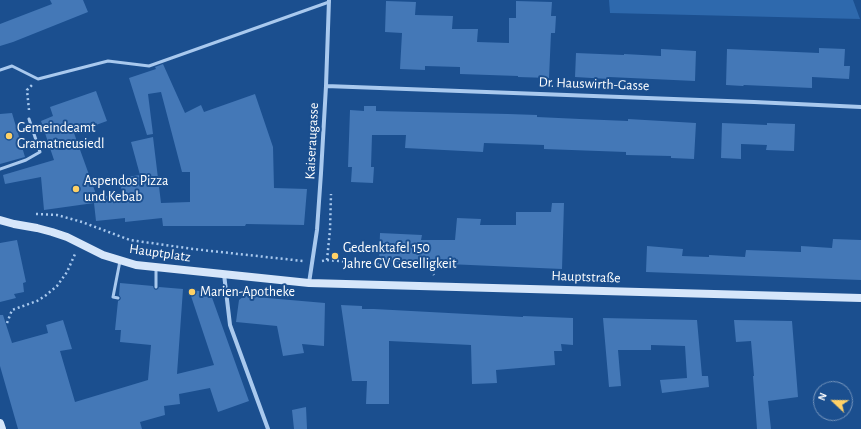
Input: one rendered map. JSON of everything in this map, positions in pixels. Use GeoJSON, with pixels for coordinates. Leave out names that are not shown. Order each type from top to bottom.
{"type":"FeatureCollection","features":[{"type":"Feature","properties":{"kind":"main road","name":"Hauptplatz"},"geometry":{"type":"LineString","coordinates":[[0,220],[52,232],[67,237],[103,255],[136,265],[310,283]]}},
{"type":"Feature","properties":{"kind":"main road","name":"Hauptplatz"},"geometry":{"type":"LineString","coordinates":[[0,226],[14,224]]}},
{"type":"Feature","properties":{"kind":"main road","name":"Hauptstraße"},"geometry":{"type":"LineString","coordinates":[[310,283],[861,298]]}},
{"type":"Feature","properties":{"kind":"main road"},"geometry":{"type":"LineString","coordinates":[[0,423],[2,429]]}},
{"type":"Feature","properties":{"kind":"street","name":"Kaiseraugasse"},"geometry":{"type":"LineString","coordinates":[[310,283],[317,230],[326,86],[329,1]]}},
{"type":"Feature","properties":{"kind":"street","name":"Dr. Hauswirth-Gasse"},"geometry":{"type":"LineString","coordinates":[[326,86],[861,107]]}},
{"type":"Feature","properties":{"kind":"street"},"geometry":{"type":"LineString","coordinates":[[224,274],[230,325],[268,429]]}},
{"type":"Feature","properties":{"kind":"lane"},"geometry":{"type":"LineString","coordinates":[[0,70],[12,66],[38,79],[108,61],[149,66],[329,1]]}},
{"type":"Feature","properties":{"kind":"lane"},"geometry":{"type":"LineString","coordinates":[[0,169],[26,160],[40,152],[29,118]]}},
{"type":"Feature","properties":{"kind":"lane"},"geometry":{"type":"LineString","coordinates":[[118,298],[113,297],[120,261]]}},
{"type":"Feature","properties":{"kind":"lane"},"geometry":{"type":"LineString","coordinates":[[156,267],[156,287]]}},
{"type":"Feature","properties":{"kind":"path"},"geometry":{"type":"LineString","coordinates":[[29,118],[27,90],[38,79]]}},
{"type":"Feature","properties":{"kind":"path"},"geometry":{"type":"LineString","coordinates":[[327,260],[330,230],[331,192]]}},
{"type":"Feature","properties":{"kind":"path"},"geometry":{"type":"LineString","coordinates":[[31,214],[57,215],[82,222],[130,240],[192,249],[313,262],[327,260],[427,268],[431,270],[434,275],[435,286]]}},
{"type":"Feature","properties":{"kind":"path"},"geometry":{"type":"LineString","coordinates":[[8,322],[12,310],[40,299],[57,286],[67,272],[80,244]]}},
{"type":"Feature","properties":{"kind":"shaded area"},"geometry":{"type":"Polygon","coordinates":[[[609,0],[853,0],[860,19],[610,13],[609,0]]]}},
{"type":"Feature","properties":{"kind":"building"},"geometry":{"type":"Polygon","coordinates":[[[50,0],[83,0],[88,12],[0,46],[0,24],[52,4],[50,0]]]}},
{"type":"Feature","properties":{"kind":"building"},"geometry":{"type":"Polygon","coordinates":[[[386,1],[416,2],[415,15],[453,16],[452,29],[478,29],[477,42],[509,43],[509,18],[516,18],[516,1],[552,2],[551,16],[556,16],[555,33],[551,33],[549,78],[460,74],[460,67],[425,66],[425,70],[400,69],[402,33],[385,32],[386,1]]]}},
{"type":"Feature","properties":{"kind":"building"},"geometry":{"type":"Polygon","coordinates":[[[819,48],[845,49],[844,66],[850,66],[849,79],[812,77],[812,88],[726,85],[727,49],[819,53],[819,48]]]}},
{"type":"Feature","properties":{"kind":"building"},"geometry":{"type":"Polygon","coordinates":[[[661,49],[696,51],[695,81],[575,77],[576,53],[661,56],[661,49]]]}},
{"type":"Feature","properties":{"kind":"building"},"geometry":{"type":"Polygon","coordinates":[[[163,64],[185,113],[201,105],[204,112],[255,94],[273,147],[274,188],[307,189],[304,225],[246,224],[245,226],[163,226],[162,218],[125,222],[125,218],[96,221],[94,203],[44,210],[41,177],[5,184],[3,175],[54,160],[41,121],[53,116],[50,107],[96,91],[107,121],[74,133],[97,197],[122,194],[120,178],[140,175],[131,142],[153,137],[161,203],[190,202],[190,172],[182,172],[161,92],[148,94],[153,134],[147,135],[129,78],[156,69],[155,67],[163,64]]]}},
{"type":"Feature","properties":{"kind":"building"},"geometry":{"type":"Polygon","coordinates":[[[364,106],[376,106],[376,111],[537,115],[537,117],[628,121],[628,119],[696,123],[694,159],[671,158],[671,156],[626,155],[626,152],[544,149],[544,145],[484,143],[483,152],[405,148],[406,135],[372,135],[371,167],[374,167],[373,183],[351,182],[352,167],[348,167],[350,110],[364,111],[364,106]]]}},
{"type":"Feature","properties":{"kind":"building","name":"Gemeindeamt Gramatneusiedl"},"geometry":{"type":"Polygon","coordinates":[[[12,113],[25,157],[0,164],[0,114],[12,113]]]}},
{"type":"Feature","properties":{"kind":"building"},"geometry":{"type":"Polygon","coordinates":[[[722,123],[767,125],[767,123],[795,124],[794,151],[766,150],[767,145],[741,144],[741,159],[721,158],[722,123]]]}},
{"type":"Feature","properties":{"kind":"building"},"geometry":{"type":"Polygon","coordinates":[[[552,203],[564,203],[562,269],[379,261],[380,233],[422,235],[421,240],[455,240],[457,218],[481,219],[480,225],[516,225],[516,212],[551,212],[552,203]]]}},
{"type":"Feature","properties":{"kind":"building"},"geometry":{"type":"Polygon","coordinates":[[[833,239],[861,240],[861,280],[646,272],[647,246],[683,249],[682,256],[709,257],[709,255],[745,257],[746,250],[801,252],[801,246],[832,248],[833,239]]]}},
{"type":"Feature","properties":{"kind":"building"},"geometry":{"type":"Polygon","coordinates":[[[17,240],[26,282],[23,283],[24,292],[14,294],[16,298],[0,302],[0,243],[17,240]]]}},
{"type":"Feature","properties":{"kind":"building"},"geometry":{"type":"Polygon","coordinates":[[[120,283],[153,286],[156,290],[159,287],[183,289],[177,374],[214,365],[189,290],[210,292],[249,401],[218,412],[210,388],[179,394],[180,404],[164,406],[165,415],[140,422],[142,429],[18,429],[0,366],[0,315],[3,315],[12,343],[48,333],[46,325],[63,320],[72,349],[60,351],[75,402],[148,380],[151,345],[120,342],[121,330],[115,330],[118,301],[121,298],[119,295],[120,283]]]}},
{"type":"Feature","properties":{"kind":"building"},"geometry":{"type":"Polygon","coordinates":[[[244,296],[325,303],[324,346],[302,344],[304,353],[283,356],[277,326],[236,322],[239,300],[244,296]]]}},
{"type":"Feature","properties":{"kind":"building"},"geometry":{"type":"Polygon","coordinates":[[[341,305],[362,306],[362,309],[573,318],[573,345],[561,344],[562,351],[554,351],[555,365],[496,370],[497,383],[472,384],[471,345],[389,341],[389,404],[366,404],[367,381],[352,381],[341,305]]]}},
{"type":"Feature","properties":{"kind":"building"},"geometry":{"type":"Polygon","coordinates":[[[603,318],[697,320],[702,376],[708,376],[709,387],[662,393],[660,380],[687,378],[685,346],[651,345],[651,350],[618,350],[621,386],[609,387],[603,318]]]}},
{"type":"Feature","properties":{"kind":"building"},"geometry":{"type":"Polygon","coordinates":[[[734,320],[792,321],[798,397],[768,401],[771,429],[757,429],[751,341],[736,342],[734,320]]]}},
{"type":"Feature","properties":{"kind":"building"},"geometry":{"type":"Polygon","coordinates":[[[306,407],[307,429],[294,429],[292,410],[306,407]]]}},
{"type":"Feature","properties":{"kind":"place","name":"Gemeindeamt Gramatneusiedl"},"geometry":{"type":"Point","coordinates":[9,136]}},
{"type":"Feature","properties":{"kind":"place","name":"Aspendos Pizza und Kebab"},"geometry":{"type":"Point","coordinates":[76,189]}},
{"type":"Feature","properties":{"kind":"place","name":"Gedenktafel 150 Jahre GV Geselligkeit"},"geometry":{"type":"Point","coordinates":[335,256]}},
{"type":"Feature","properties":{"kind":"place","name":"Marien-Apotheke"},"geometry":{"type":"Point","coordinates":[192,292]}}]}
